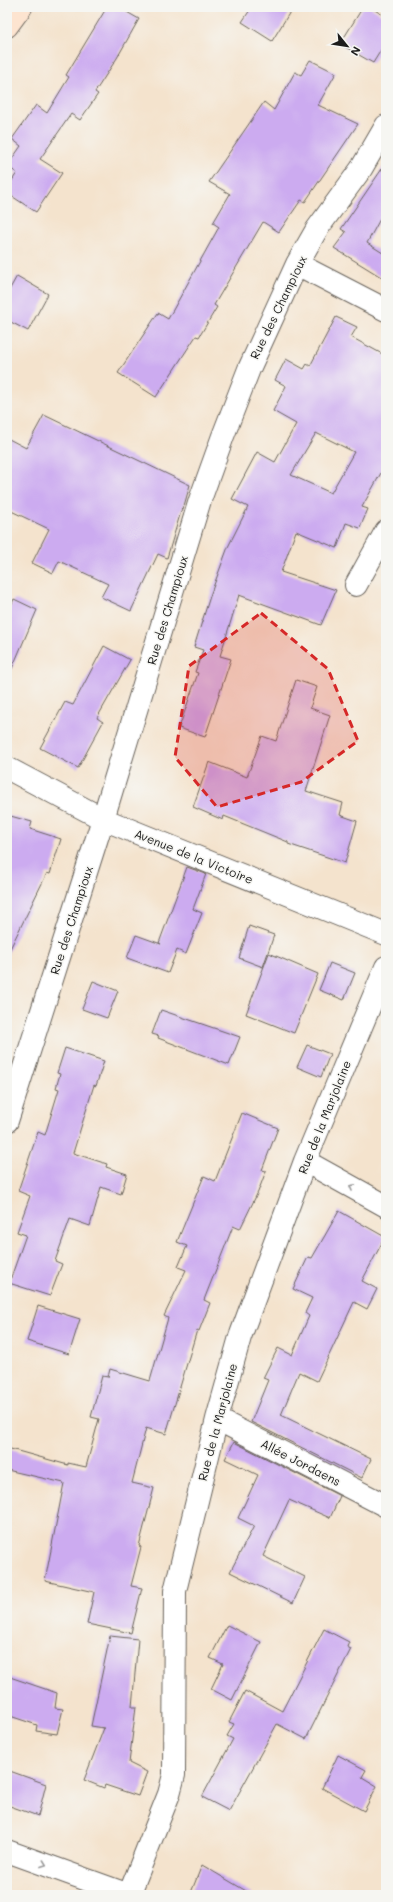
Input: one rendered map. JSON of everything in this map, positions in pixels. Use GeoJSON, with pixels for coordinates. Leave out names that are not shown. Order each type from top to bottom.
{"type":"FeatureCollection","features":[{"type":"Feature","properties":{"kind":"main road"},"geometry":{"type":"LineString","coordinates":[[7,26],[21,7]]}},
{"type":"Feature","properties":{"kind":"street","name":"Rue des Champioux"},"geometry":{"type":"LineString","coordinates":[[7,1121],[103,819],[205,486],[249,369],[297,264],[317,229],[360,169],[386,126]]}},
{"type":"Feature","properties":{"kind":"street"},"geometry":{"type":"LineString","coordinates":[[297,264],[386,310]]}},
{"type":"Feature","properties":{"kind":"street"},"geometry":{"type":"LineString","coordinates":[[356,585],[386,531]]}},
{"type":"Feature","properties":{"kind":"street","name":"Avenue de la Victoire"},"geometry":{"type":"LineString","coordinates":[[7,768],[103,819],[386,934]]}},
{"type":"Feature","properties":{"kind":"street","name":"Rue de la Marjolaine"},"geometry":{"type":"LineString","coordinates":[[129,1895],[169,1794],[174,1775],[175,1591],[217,1418],[240,1337],[305,1161],[386,967]]}},
{"type":"Feature","properties":{"kind":"street"},"geometry":{"type":"LineString","coordinates":[[305,1161],[386,1206]]}},
{"type":"Feature","properties":{"kind":"street","name":"Allée Jordaens"},"geometry":{"type":"LineString","coordinates":[[217,1418],[386,1506]]}},
{"type":"Feature","properties":{"kind":"street"},"geometry":{"type":"LineString","coordinates":[[7,1851],[129,1895]]}},
{"type":"Feature","properties":{"kind":"highlighted area"},"geometry":{"type":"Polygon","coordinates":[[[261,613],[328,669],[358,741],[301,782],[217,807],[175,757],[189,666],[261,613]]]}},
{"type":"Feature","properties":{"kind":"building"},"geometry":{"type":"Polygon","coordinates":[[[107,7],[118,7],[139,19],[117,58],[95,92],[98,94],[80,120],[71,114],[40,159],[62,173],[36,212],[7,193],[7,188],[17,173],[7,166],[21,146],[12,139],[36,105],[47,113],[69,77],[66,75],[107,7]]]}},
{"type":"Feature","properties":{"kind":"building"},"geometry":{"type":"Polygon","coordinates":[[[252,7],[293,7],[272,41],[242,22],[252,7]]]}},
{"type":"Feature","properties":{"kind":"building"},"geometry":{"type":"Polygon","coordinates":[[[363,7],[370,7],[386,17],[386,42],[373,63],[340,44],[363,7]]]}},
{"type":"Feature","properties":{"kind":"building"},"geometry":{"type":"Polygon","coordinates":[[[310,60],[336,73],[318,105],[358,124],[305,202],[301,200],[279,232],[263,222],[214,305],[217,307],[199,337],[196,336],[156,397],[118,373],[158,313],[168,319],[219,227],[213,223],[230,194],[209,182],[264,102],[274,110],[295,72],[301,75],[310,60]]]}},
{"type":"Feature","properties":{"kind":"building"},"geometry":{"type":"Polygon","coordinates":[[[386,163],[386,208],[367,243],[386,255],[386,280],[334,248],[346,232],[341,229],[386,163]]]}},
{"type":"Feature","properties":{"kind":"building"},"geometry":{"type":"Polygon","coordinates":[[[17,276],[48,294],[28,331],[7,320],[7,294],[17,276]]]}},
{"type":"Feature","properties":{"kind":"building"},"geometry":{"type":"Polygon","coordinates":[[[336,317],[357,327],[351,337],[386,356],[386,464],[362,507],[368,509],[360,528],[346,523],[337,548],[296,531],[281,572],[336,590],[321,625],[239,595],[220,656],[231,659],[205,737],[179,728],[198,673],[195,672],[203,650],[194,647],[211,593],[228,547],[248,507],[232,499],[257,452],[275,462],[296,424],[273,411],[286,386],[275,380],[286,359],[304,369],[307,364],[310,366],[336,317]],[[316,433],[291,475],[331,493],[354,452],[316,433]]]}},
{"type":"Feature","properties":{"kind":"building"},"geometry":{"type":"Polygon","coordinates":[[[44,415],[190,485],[167,558],[158,554],[131,611],[101,597],[108,584],[59,561],[53,573],[32,563],[49,529],[7,509],[7,438],[26,448],[44,415]]]}},
{"type":"Feature","properties":{"kind":"building"},"geometry":{"type":"Polygon","coordinates":[[[14,599],[37,610],[7,680],[7,614],[14,599]]]}},
{"type":"Feature","properties":{"kind":"building"},"geometry":{"type":"Polygon","coordinates":[[[104,646],[130,660],[97,718],[103,722],[78,768],[40,748],[65,702],[73,705],[104,646]]]}},
{"type":"Feature","properties":{"kind":"building"},"geometry":{"type":"Polygon","coordinates":[[[296,680],[317,687],[310,708],[330,715],[306,791],[343,803],[340,815],[357,821],[345,863],[288,844],[288,842],[224,816],[223,820],[193,807],[209,762],[247,777],[262,736],[276,741],[296,680]]]}},
{"type":"Feature","properties":{"kind":"building"},"geometry":{"type":"Polygon","coordinates":[[[7,815],[32,822],[30,829],[61,839],[50,874],[47,873],[7,955],[7,815]]]}},
{"type":"Feature","properties":{"kind":"building"},"geometry":{"type":"Polygon","coordinates":[[[187,867],[206,874],[193,909],[202,913],[186,954],[177,950],[168,973],[127,958],[136,935],[161,944],[159,943],[187,867]]]}},
{"type":"Feature","properties":{"kind":"building"},"geometry":{"type":"Polygon","coordinates":[[[249,926],[274,935],[263,967],[239,958],[249,926]]]}},
{"type":"Feature","properties":{"kind":"building"},"geometry":{"type":"Polygon","coordinates":[[[269,953],[318,974],[294,1033],[246,1014],[269,953]]]}},
{"type":"Feature","properties":{"kind":"building"},"geometry":{"type":"Polygon","coordinates":[[[330,963],[355,973],[344,1000],[319,990],[330,963]]]}},
{"type":"Feature","properties":{"kind":"building"},"geometry":{"type":"Polygon","coordinates":[[[93,981],[118,991],[107,1018],[82,1009],[93,981]]]}},
{"type":"Feature","properties":{"kind":"building"},"geometry":{"type":"Polygon","coordinates":[[[161,1010],[240,1037],[229,1065],[158,1038],[159,1036],[152,1034],[161,1010]]]}},
{"type":"Feature","properties":{"kind":"building"},"geometry":{"type":"Polygon","coordinates":[[[307,1045],[330,1054],[321,1077],[297,1067],[307,1045]]]}},
{"type":"Feature","properties":{"kind":"building"},"geometry":{"type":"Polygon","coordinates":[[[65,1048],[104,1061],[96,1086],[94,1085],[73,1153],[107,1164],[106,1167],[127,1174],[121,1194],[101,1187],[90,1226],[70,1219],[55,1261],[62,1264],[50,1296],[9,1283],[26,1235],[17,1232],[30,1196],[18,1191],[38,1132],[45,1135],[59,1089],[56,1088],[60,1074],[57,1073],[65,1048]]]}},
{"type":"Feature","properties":{"kind":"building"},"geometry":{"type":"Polygon","coordinates":[[[242,1113],[278,1128],[262,1170],[266,1171],[258,1192],[240,1229],[233,1226],[204,1300],[210,1303],[199,1331],[197,1330],[166,1434],[146,1428],[132,1483],[154,1488],[139,1546],[141,1547],[131,1586],[142,1588],[131,1633],[87,1624],[94,1592],[45,1581],[64,1483],[7,1470],[7,1448],[68,1465],[68,1463],[86,1467],[99,1419],[91,1417],[102,1376],[108,1377],[110,1369],[150,1381],[168,1318],[164,1316],[186,1270],[178,1267],[187,1246],[177,1242],[204,1176],[215,1181],[242,1113]]]}},
{"type":"Feature","properties":{"kind":"building"},"geometry":{"type":"Polygon","coordinates":[[[339,1211],[385,1237],[362,1281],[377,1289],[367,1309],[354,1302],[317,1381],[299,1372],[281,1415],[371,1459],[362,1478],[251,1422],[268,1380],[263,1378],[278,1348],[292,1355],[309,1316],[305,1313],[312,1298],[293,1289],[308,1257],[312,1258],[339,1211]]]}},
{"type":"Feature","properties":{"kind":"building"},"geometry":{"type":"Polygon","coordinates":[[[38,1306],[80,1319],[69,1354],[27,1341],[38,1306]]]}},
{"type":"Feature","properties":{"kind":"building"},"geometry":{"type":"Polygon","coordinates":[[[234,1442],[340,1496],[330,1518],[289,1500],[263,1556],[305,1577],[293,1603],[230,1572],[254,1526],[238,1518],[258,1475],[225,1459],[234,1442]]]}},
{"type":"Feature","properties":{"kind":"building"},"geometry":{"type":"Polygon","coordinates":[[[227,1625],[261,1642],[232,1700],[211,1689],[223,1664],[210,1658],[227,1625]]]}},
{"type":"Feature","properties":{"kind":"building"},"geometry":{"type":"Polygon","coordinates":[[[324,1629],[349,1642],[347,1647],[351,1649],[306,1739],[277,1724],[229,1811],[202,1797],[233,1739],[227,1736],[234,1724],[229,1722],[245,1691],[282,1711],[324,1629]]]}},
{"type":"Feature","properties":{"kind":"building"},"geometry":{"type":"Polygon","coordinates":[[[110,1636],[138,1639],[132,1707],[136,1707],[129,1763],[147,1772],[138,1796],[105,1785],[104,1788],[84,1780],[104,1728],[91,1726],[110,1636]]]}},
{"type":"Feature","properties":{"kind":"building"},"geometry":{"type":"Polygon","coordinates":[[[7,1676],[57,1693],[55,1708],[63,1709],[57,1734],[36,1731],[37,1725],[7,1715],[7,1676]]]}},
{"type":"Feature","properties":{"kind":"building"},"geometry":{"type":"Polygon","coordinates":[[[338,1755],[366,1770],[362,1777],[377,1786],[364,1811],[322,1788],[338,1755]]]}},
{"type":"Feature","properties":{"kind":"building"},"geometry":{"type":"Polygon","coordinates":[[[7,1770],[46,1784],[38,1816],[7,1805],[7,1770]]]}},
{"type":"Feature","properties":{"kind":"building"},"geometry":{"type":"Polygon","coordinates":[[[202,1865],[253,1895],[190,1895],[202,1865]]]}}]}
